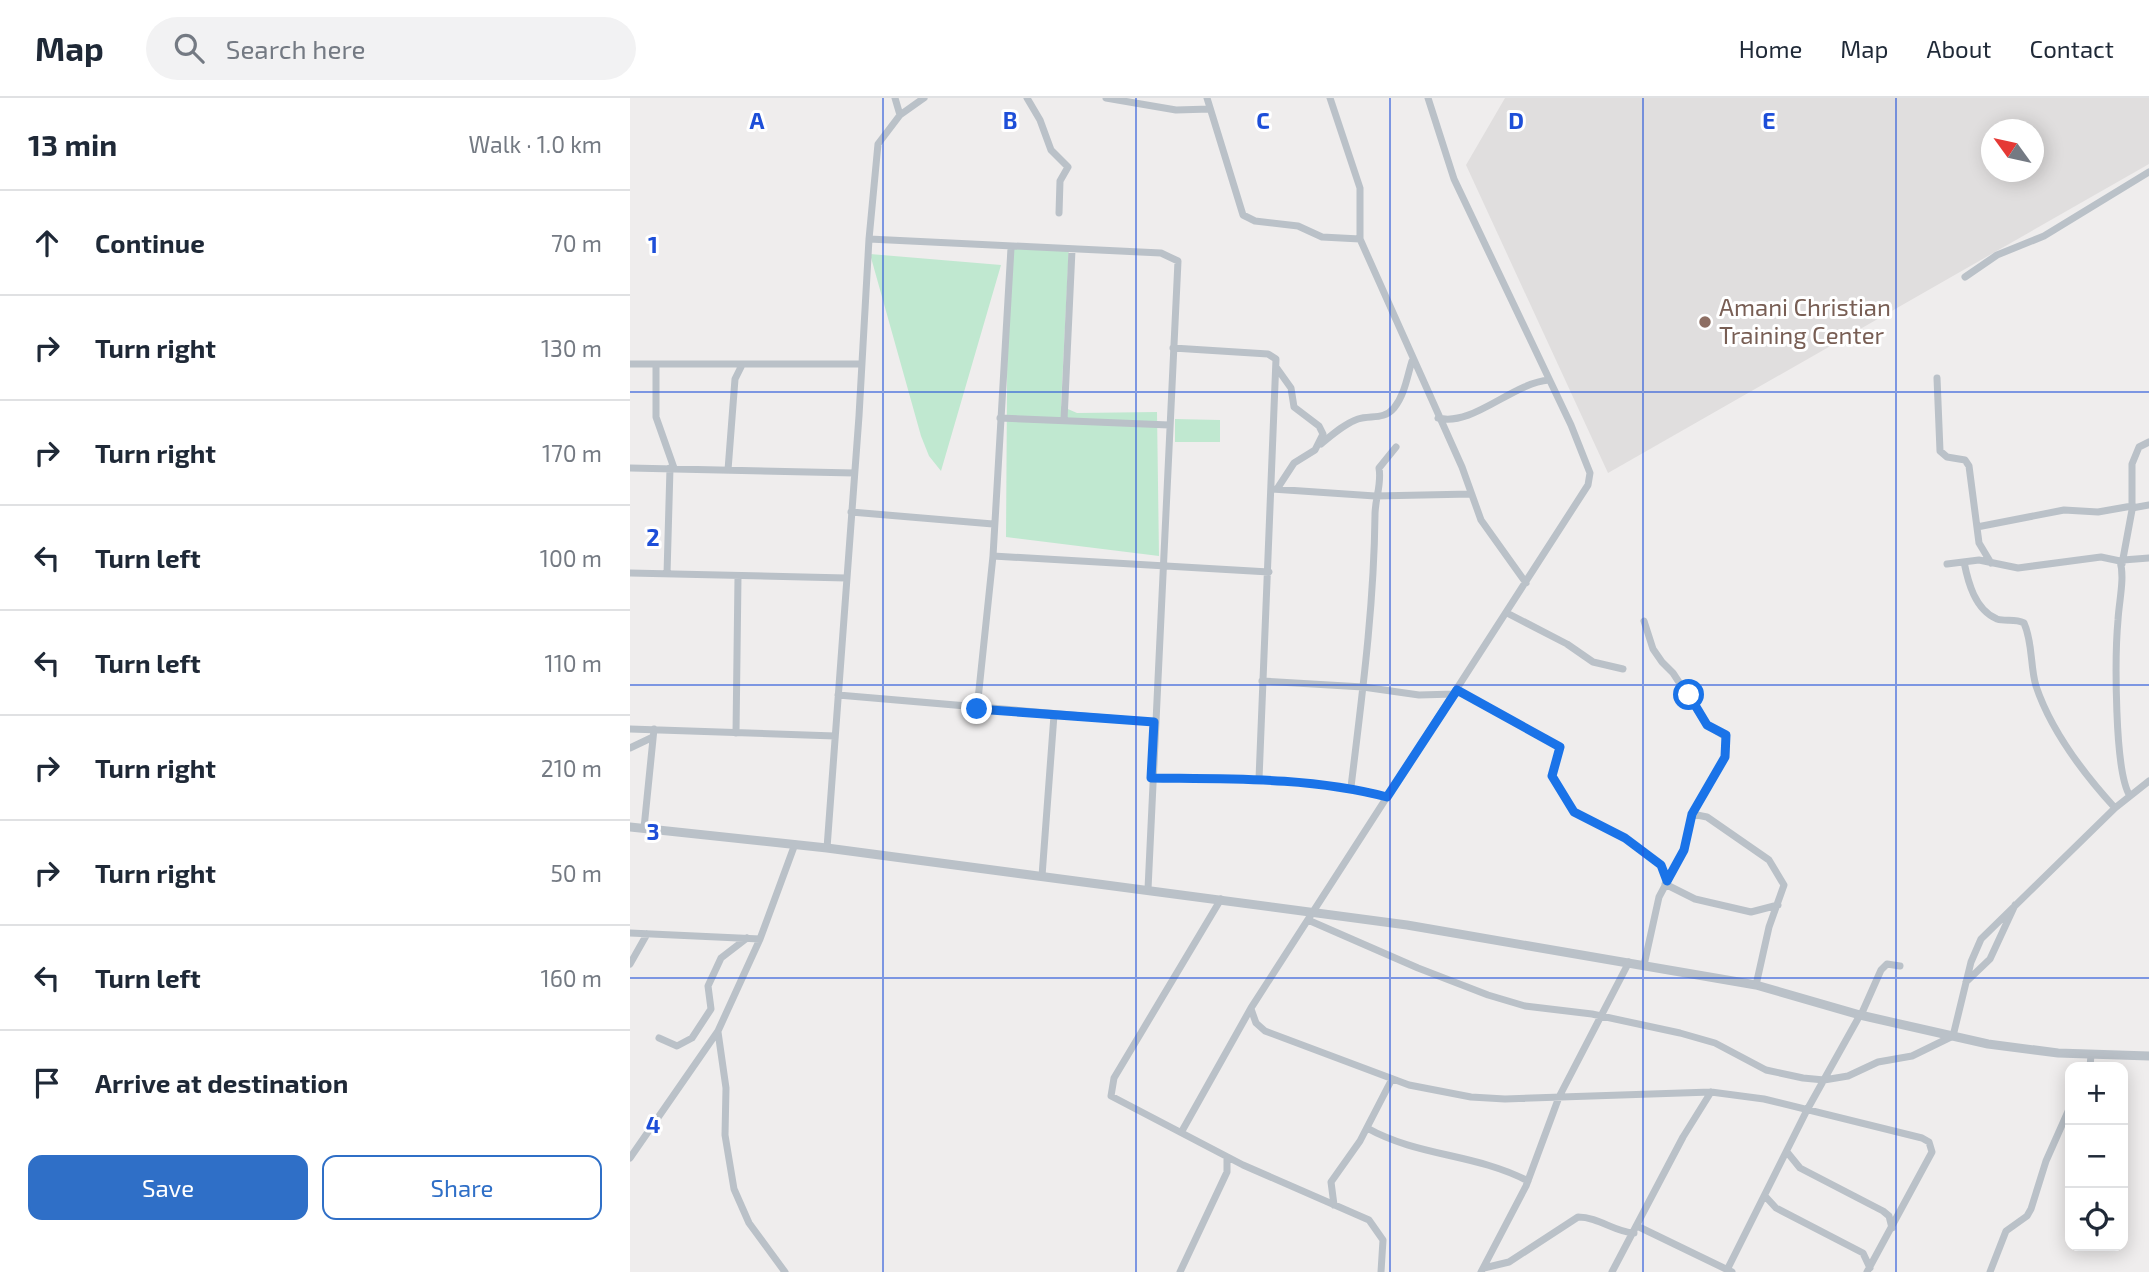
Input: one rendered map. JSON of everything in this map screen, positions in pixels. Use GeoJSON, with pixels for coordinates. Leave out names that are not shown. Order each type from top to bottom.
{"type":"FeatureCollection","features":[{"type":"Feature","properties":{"kind":"street"},"geometry":{"type":"LineString","coordinates":[[895,98],[900,115]]}},
{"type":"Feature","properties":{"kind":"street"},"geometry":{"type":"LineString","coordinates":[[827,848],[869,239],[878,144],[900,115],[924,98]]}},
{"type":"Feature","properties":{"kind":"street"},"geometry":{"type":"LineString","coordinates":[[1027,98],[1040,120],[1051,150],[1068,166],[1060,181],[1059,213]]}},
{"type":"Feature","properties":{"kind":"street"},"geometry":{"type":"LineString","coordinates":[[1106,98],[1176,110],[1210,109]]}},
{"type":"Feature","properties":{"kind":"street"},"geometry":{"type":"LineString","coordinates":[[1207,98],[1243,215],[1255,221],[1298,226],[1322,237],[1360,240]]}},
{"type":"Feature","properties":{"kind":"street"},"geometry":{"type":"LineString","coordinates":[[1330,98],[1360,188],[1360,240],[1412,361],[1462,467],[1488,532],[1526,583]]}},
{"type":"Feature","properties":{"kind":"street"},"geometry":{"type":"LineString","coordinates":[[1182,1132],[1251,1008],[1583,497],[1589,480],[1587,463],[1454,179],[1429,98]]}},
{"type":"Feature","properties":{"kind":"street"},"geometry":{"type":"LineString","coordinates":[[1965,277],[1997,255],[2044,236],[2149,172]]}},
{"type":"Feature","properties":{"kind":"street"},"geometry":{"type":"LineString","coordinates":[[869,239],[1011,248],[1161,253],[1176,259],[1147,889]]}},
{"type":"Feature","properties":{"kind":"street"},"geometry":{"type":"LineString","coordinates":[[977,709],[993,556],[1011,248]]}},
{"type":"Feature","properties":{"kind":"street"},"geometry":{"type":"LineString","coordinates":[[1063,420],[1072,250]]}},
{"type":"Feature","properties":{"kind":"street"},"geometry":{"type":"LineString","coordinates":[[1173,348],[1268,354],[1275,357],[1275,489],[1262,681],[1259,779]]}},
{"type":"Feature","properties":{"kind":"street"},"geometry":{"type":"LineString","coordinates":[[1275,489],[1291,465],[1350,422],[1376,418],[1392,410],[1404,392],[1412,361]]}},
{"type":"Feature","properties":{"kind":"street"},"geometry":{"type":"LineString","coordinates":[[630,364],[861,364]]}},
{"type":"Feature","properties":{"kind":"street"},"geometry":{"type":"LineString","coordinates":[[656,364],[656,417],[672,468],[667,574]]}},
{"type":"Feature","properties":{"kind":"street"},"geometry":{"type":"LineString","coordinates":[[728,470],[735,379],[742,365]]}},
{"type":"Feature","properties":{"kind":"street"},"geometry":{"type":"LineString","coordinates":[[1275,366],[1291,388],[1294,407],[1322,430],[1318,446]]}},
{"type":"Feature","properties":{"kind":"street"},"geometry":{"type":"LineString","coordinates":[[1937,378],[1940,451],[1947,457],[1965,460],[1969,466],[1977,527],[1983,553],[1991,564]]}},
{"type":"Feature","properties":{"kind":"street"},"geometry":{"type":"LineString","coordinates":[[1438,418],[1454,420],[1533,382],[1549,380]]}},
{"type":"Feature","properties":{"kind":"street"},"geometry":{"type":"LineString","coordinates":[[1000,418],[1169,425]]}},
{"type":"Feature","properties":{"kind":"street"},"geometry":{"type":"LineString","coordinates":[[2130,796],[2120,774],[2116,636],[2122,562],[2132,507],[2133,464],[2139,447],[2149,442]]}},
{"type":"Feature","properties":{"kind":"street"},"geometry":{"type":"LineString","coordinates":[[1351,787],[1374,586],[1375,496],[1381,478],[1378,468],[1395,447]]}},
{"type":"Feature","properties":{"kind":"street"},"geometry":{"type":"LineString","coordinates":[[630,468],[854,473]]}},
{"type":"Feature","properties":{"kind":"street"},"geometry":{"type":"LineString","coordinates":[[1275,489],[1375,496],[1471,494]]}},
{"type":"Feature","properties":{"kind":"street"},"geometry":{"type":"LineString","coordinates":[[1977,527],[2064,510],[2098,512],[2149,505]]}},
{"type":"Feature","properties":{"kind":"street"},"geometry":{"type":"LineString","coordinates":[[851,512],[993,524]]}},
{"type":"Feature","properties":{"kind":"street"},"geometry":{"type":"LineString","coordinates":[[993,556],[1269,572]]}},
{"type":"Feature","properties":{"kind":"street"},"geometry":{"type":"LineString","coordinates":[[1947,564],[1979,560],[2005,567],[2038,567],[2107,556],[2122,562],[2149,558]]}},
{"type":"Feature","properties":{"kind":"street"},"geometry":{"type":"LineString","coordinates":[[1964,562],[1972,592],[1986,611],[1996,619],[2012,618],[2024,623],[2037,688],[2055,726],[2095,785],[2115,807]]}},
{"type":"Feature","properties":{"kind":"street"},"geometry":{"type":"LineString","coordinates":[[630,573],[738,578],[846,578]]}},
{"type":"Feature","properties":{"kind":"street"},"geometry":{"type":"LineString","coordinates":[[736,733],[738,578]]}},
{"type":"Feature","properties":{"kind":"street"},"geometry":{"type":"LineString","coordinates":[[1507,613],[1567,644],[1593,662],[1623,669]]}},
{"type":"Feature","properties":{"kind":"street"},"geometry":{"type":"LineString","coordinates":[[1644,621],[1653,649],[1662,662],[1673,673],[1707,725],[1726,737],[1725,757],[1692,814],[1684,850],[1657,904],[1644,965]]}},
{"type":"Feature","properties":{"kind":"street"},"geometry":{"type":"LineString","coordinates":[[1262,681],[1363,687],[1419,695],[1456,692],[1560,747],[1552,776],[1571,808],[1625,838],[1661,865],[1666,883],[1684,895],[1751,912],[1778,905]]}},
{"type":"Feature","properties":{"kind":"street"},"geometry":{"type":"LineString","coordinates":[[838,695],[977,709],[1154,722]]}},
{"type":"Feature","properties":{"kind":"street"},"geometry":{"type":"LineString","coordinates":[[1042,876],[1054,715]]}},
{"type":"Feature","properties":{"kind":"street"},"geometry":{"type":"LineString","coordinates":[[630,729],[653,733],[835,736]]}},
{"type":"Feature","properties":{"kind":"street"},"geometry":{"type":"LineString","coordinates":[[630,748],[653,733]]}},
{"type":"Feature","properties":{"kind":"street"},"geometry":{"type":"LineString","coordinates":[[644,828],[653,733]]}},
{"type":"Feature","properties":{"kind":"street"},"geometry":{"type":"LineString","coordinates":[[1151,778],[1259,779],[1351,787],[1387,797]]}},
{"type":"Feature","properties":{"kind":"street"},"geometry":{"type":"LineString","coordinates":[[1953,1036],[1966,983],[1981,939],[2115,807],[2149,781]]}},
{"type":"Feature","properties":{"kind":"street"},"geometry":{"type":"LineString","coordinates":[[1692,814],[1707,817],[1721,825],[1772,862],[1784,885],[1769,927],[1756,985]]}},
{"type":"Feature","properties":{"kind":"street"},"geometry":{"type":"LineString","coordinates":[[630,827],[795,844],[1221,899],[1310,916],[1629,962],[1756,985],[1860,1015],[2000,1045],[2091,1055],[2149,1056]]}},
{"type":"Feature","properties":{"kind":"street"},"geometry":{"type":"LineString","coordinates":[[631,1154],[718,1031],[760,939],[795,844]]}},
{"type":"Feature","properties":{"kind":"street"},"geometry":{"type":"LineString","coordinates":[[1221,899],[1110,1088],[1111,1096],[1117,1102],[1182,1132],[1243,1165],[1369,1220],[1383,1240],[1381,1272]]}},
{"type":"Feature","properties":{"kind":"street"},"geometry":{"type":"LineString","coordinates":[[1966,983],[1990,959],[2017,901]]}},
{"type":"Feature","properties":{"kind":"street"},"geometry":{"type":"LineString","coordinates":[[1310,916],[1418,968],[1488,995],[1525,1006],[1602,1016],[1715,1043],[1751,1064],[1776,1073],[1824,1080],[1854,1074],[1878,1062],[1912,1056],[1953,1036]]}},
{"type":"Feature","properties":{"kind":"street"},"geometry":{"type":"LineString","coordinates":[[630,933],[760,939]]}},
{"type":"Feature","properties":{"kind":"street"},"geometry":{"type":"LineString","coordinates":[[630,964],[647,934]]}},
{"type":"Feature","properties":{"kind":"street"},"geometry":{"type":"LineString","coordinates":[[659,1038],[677,1046],[692,1038],[710,1011],[708,986],[721,958],[747,938]]}},
{"type":"Feature","properties":{"kind":"street"},"geometry":{"type":"LineString","coordinates":[[1482,1270],[1528,1181],[1559,1097],[1629,962]]}},
{"type":"Feature","properties":{"kind":"street"},"geometry":{"type":"LineString","coordinates":[[1482,1270],[1509,1262],[1578,1217],[1589,1217],[1620,1232],[1636,1230],[1729,1271],[1807,1110],[1860,1015],[1884,965],[1900,966]]}},
{"type":"Feature","properties":{"kind":"street"},"geometry":{"type":"LineString","coordinates":[[1251,1008],[1252,1018],[1265,1031],[1392,1079],[1486,1099],[1711,1091],[1764,1099],[1895,1130],[1929,1142],[1931,1152],[1868,1270]]}},
{"type":"Feature","properties":{"kind":"street"},"geometry":{"type":"LineString","coordinates":[[718,1031],[726,1088],[725,1135],[734,1189],[749,1223],[785,1272]]}},
{"type":"Feature","properties":{"kind":"street"},"geometry":{"type":"LineString","coordinates":[[2090,1062],[2091,1055]]}},
{"type":"Feature","properties":{"kind":"street"},"geometry":{"type":"LineString","coordinates":[[1334,1205],[1331,1182],[1367,1128],[1392,1079]]}},
{"type":"Feature","properties":{"kind":"street"},"geometry":{"type":"LineString","coordinates":[[1612,1272],[1683,1137],[1711,1091]]}},
{"type":"Feature","properties":{"kind":"street"},"geometry":{"type":"LineString","coordinates":[[1990,1272],[2008,1229],[2027,1216],[2031,1209],[2046,1161],[2065,1119]]}},
{"type":"Feature","properties":{"kind":"street"},"geometry":{"type":"LineString","coordinates":[[1367,1128],[1392,1142],[1490,1163],[1528,1181]]}},
{"type":"Feature","properties":{"kind":"street"},"geometry":{"type":"LineString","coordinates":[[1787,1152],[1800,1168],[1883,1211],[1889,1216],[1892,1227]]}},
{"type":"Feature","properties":{"kind":"street"},"geometry":{"type":"LineString","coordinates":[[1180,1272],[1227,1171],[1227,1157]]}},
{"type":"Feature","properties":{"kind":"street"},"geometry":{"type":"LineString","coordinates":[[1227,1171],[1243,1165]]}},
{"type":"Feature","properties":{"kind":"street"},"geometry":{"type":"LineString","coordinates":[[1765,1196],[1776,1208],[1863,1253],[1868,1270]]}},
{"type":"Feature","properties":{"kind":"shaded area","name":"Amani Christian Training Center"},"geometry":{"type":"Polygon","coordinates":[[[1505,98],[2149,98],[2149,164],[1608,473],[1466,165],[1505,98]]]}},
{"type":"Feature","properties":{"kind":"green space"},"geometry":{"type":"Polygon","coordinates":[[[1008,244],[1069,247],[1061,406],[1077,413],[1157,412],[1159,556],[1006,537],[1008,244]]]}},
{"type":"Feature","properties":{"kind":"green space"},"geometry":{"type":"Polygon","coordinates":[[[870,254],[1001,265],[941,471],[929,456],[921,436],[870,254]]]}},
{"type":"Feature","properties":{"kind":"green space"},"geometry":{"type":"Polygon","coordinates":[[[1175,419],[1220,420],[1220,442],[1175,442],[1175,419]]]}},
{"type":"Feature","properties":{"kind":"place","name":"Amani Christian Training Center"},"geometry":{"type":"Point","coordinates":[1705,322]}},
{"type":"Feature","properties":{"kind":"route"},"geometry":{"type":"LineString","coordinates":[[977,709],[1154,722],[1151,778],[1259,779],[1351,787],[1387,797],[1457,690],[1560,747],[1552,771],[1553,781],[1574,812],[1625,838],[1661,865],[1667,881],[1684,850],[1692,814],[1725,754],[1726,735],[1707,725],[1689,695]]}}]}
